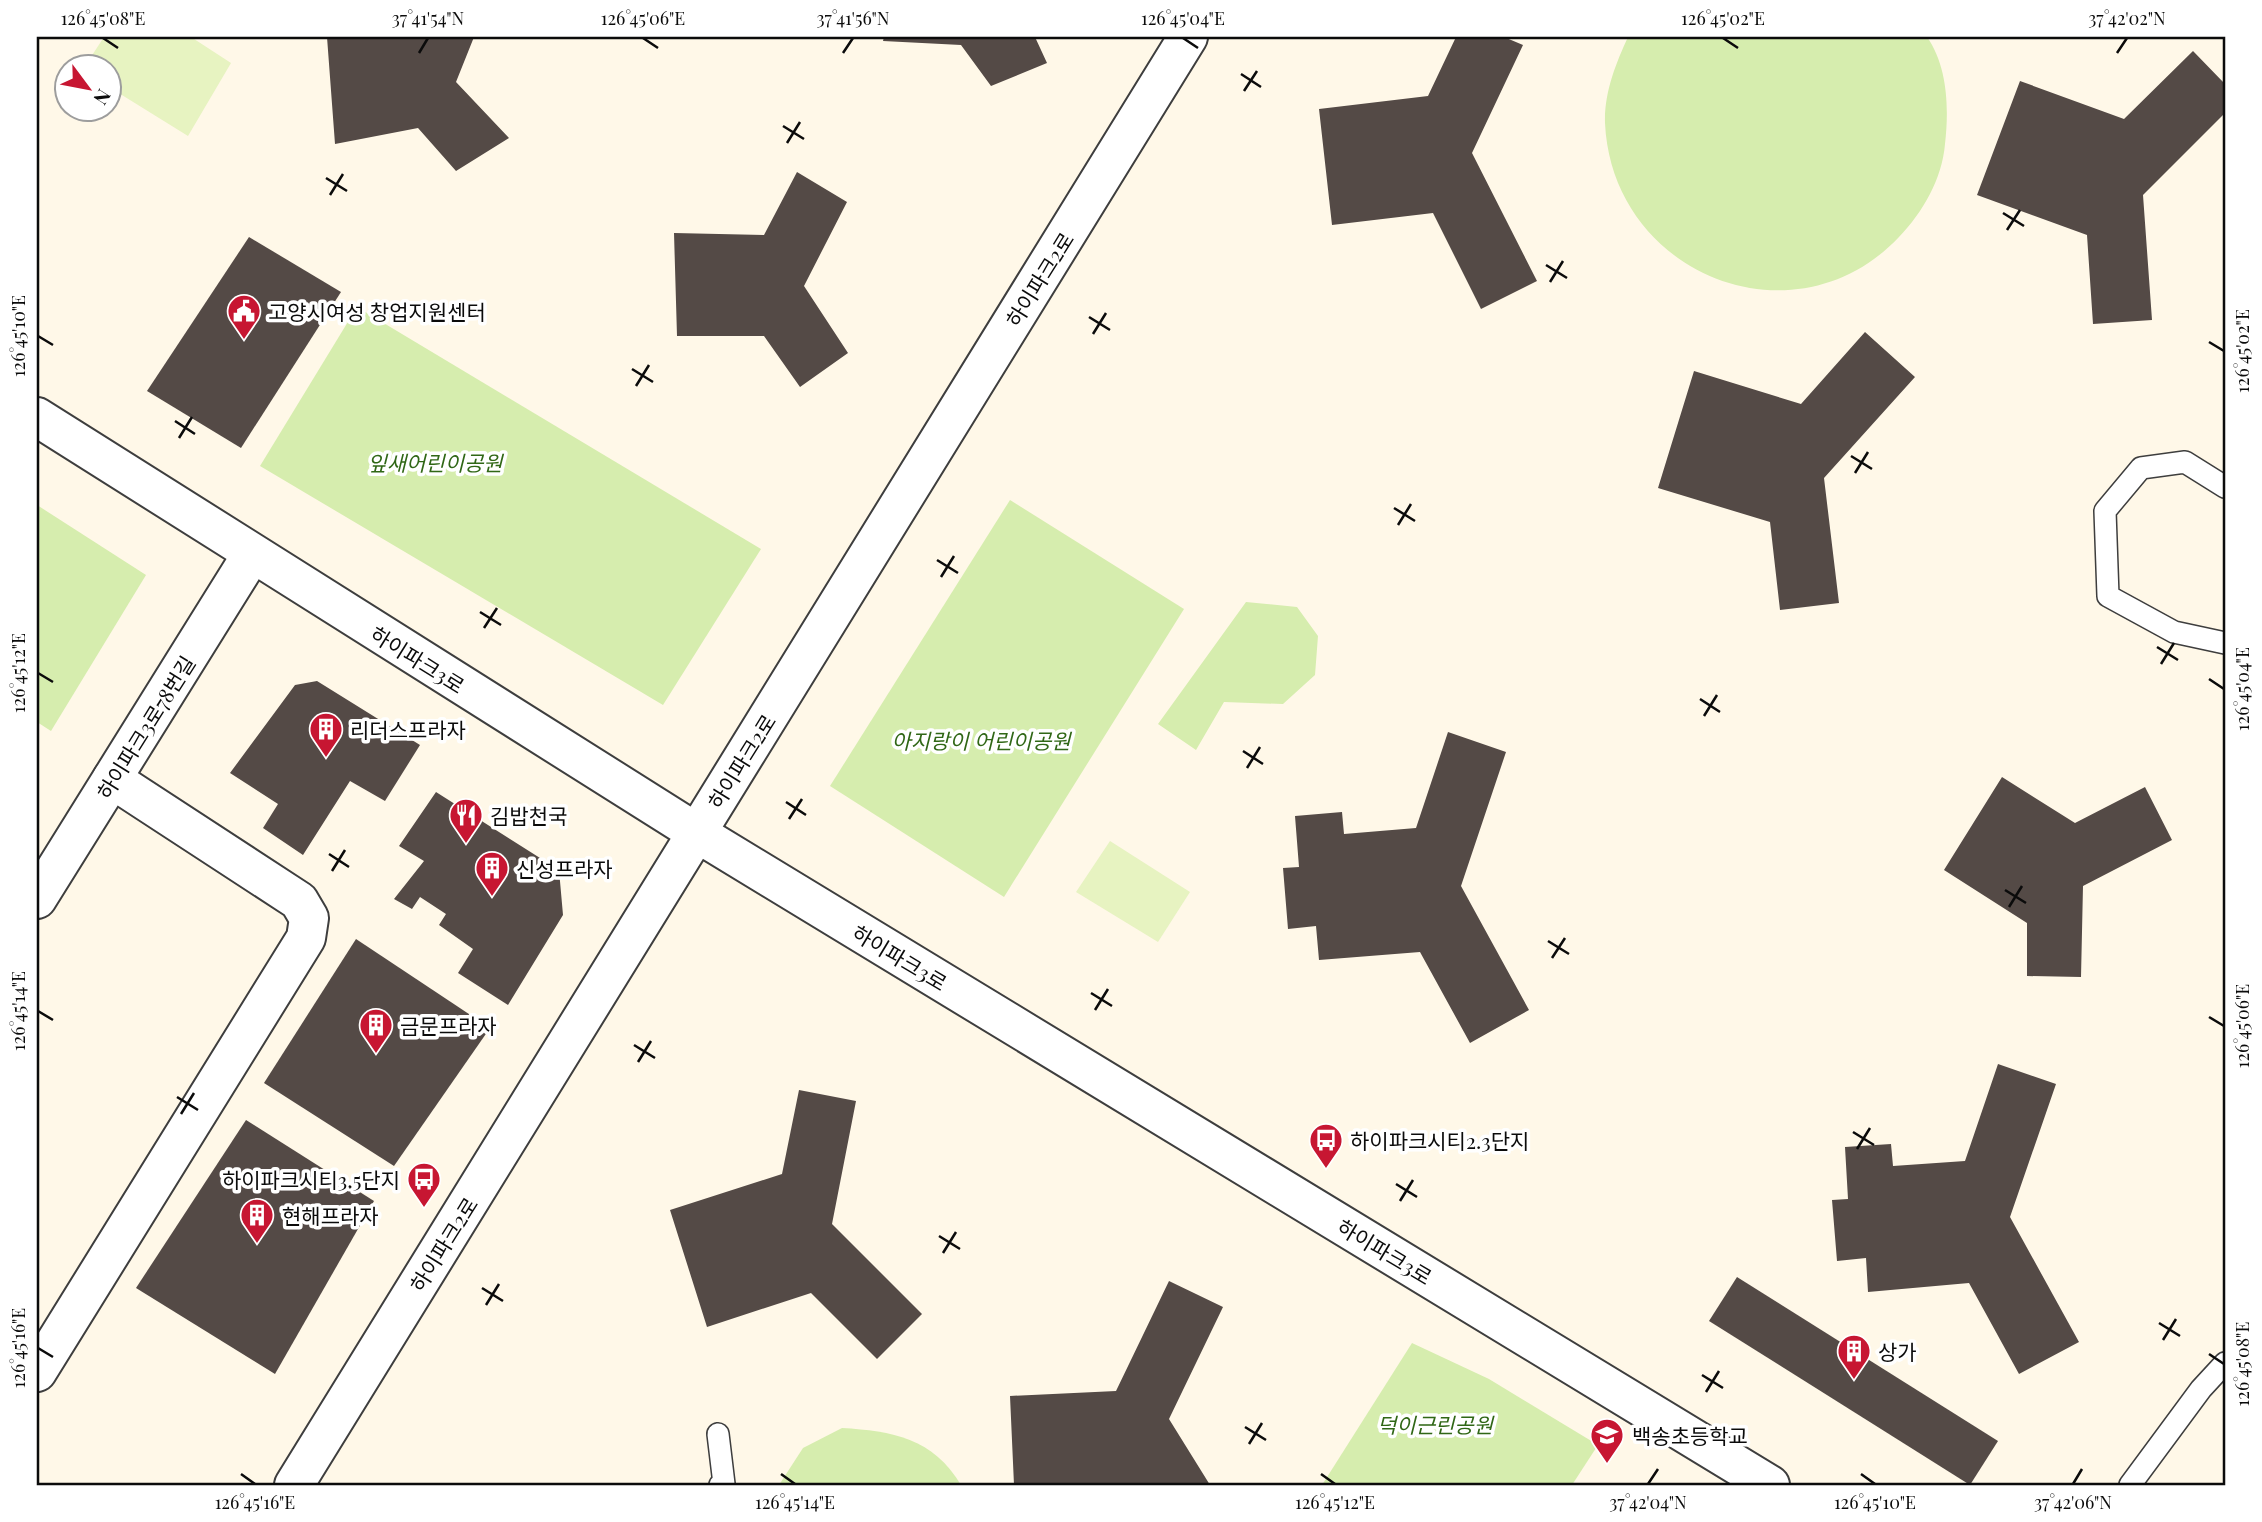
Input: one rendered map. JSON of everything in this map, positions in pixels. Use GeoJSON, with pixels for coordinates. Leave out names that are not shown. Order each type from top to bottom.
{"type":"FeatureCollection","features":[{"type":"Feature","properties":{"kind":"street","name":"하이파크2로"},"geometry":{"type":"LineString","coordinates":[[294,1485],[1188,37]]}},
{"type":"Feature","properties":{"kind":"street","name":"하이파크3로"},"geometry":{"type":"LineString","coordinates":[[37,417],[697,834],[1770,1485]]}},
{"type":"Feature","properties":{"kind":"street","name":"하이파크3로78번길"},"geometry":{"type":"LineString","coordinates":[[37,899],[252,554]]}},
{"type":"Feature","properties":{"kind":"street"},"geometry":{"type":"LineString","coordinates":[[37,1373],[306,937],[309,918],[299,901],[113,779]]}},
{"type":"Feature","properties":{"kind":"lane"},"geometry":{"type":"LineString","coordinates":[[2225,487],[2185,462],[2141,468],[2105,511],[2108,596],[2174,632],[2225,643]]}},
{"type":"Feature","properties":{"kind":"lane"},"geometry":{"type":"LineString","coordinates":[[2130,1485],[2201,1390],[2225,1363]]}},
{"type":"Feature","properties":{"kind":"lane"},"geometry":{"type":"LineString","coordinates":[[718,1434],[724,1484],[720,1485]]}},
{"type":"Feature","properties":{"kind":"green space"},"geometry":{"type":"Polygon","coordinates":[[[104,37],[191,37],[231,63],[188,136],[122,95],[122,52],[94,52],[104,37]]]}},
{"type":"Feature","properties":{"kind":"green space"},"geometry":{"type":"Polygon","coordinates":[[[1628,37],[1927,37],[1939,61],[1947,103],[1943,157],[1930,194],[1899,237],[1857,270],[1810,287],[1762,290],[1715,278],[1673,255],[1639,220],[1615,176],[1605,123],[1606,101],[1628,37]]]}},
{"type":"Feature","properties":{"kind":"green space","name":"잎새어린이공원"},"geometry":{"type":"Polygon","coordinates":[[[357,307],[761,549],[663,705],[260,466],[357,307]]]}},
{"type":"Feature","properties":{"kind":"green space","name":"아지랑이 어린이공원"},"geometry":{"type":"Polygon","coordinates":[[[1010,500],[1184,609],[1004,897],[830,786],[1010,500]]]}},
{"type":"Feature","properties":{"kind":"green space"},"geometry":{"type":"Polygon","coordinates":[[[37,505],[146,575],[51,731],[37,722],[37,505]]]}},
{"type":"Feature","properties":{"kind":"green space"},"geometry":{"type":"Polygon","coordinates":[[[1246,602],[1297,607],[1318,636],[1315,675],[1283,704],[1224,702],[1196,750],[1158,724],[1246,602]]]}},
{"type":"Feature","properties":{"kind":"green space"},"geometry":{"type":"Polygon","coordinates":[[[1110,841],[1190,892],[1158,942],[1076,892],[1110,841]]]}},
{"type":"Feature","properties":{"kind":"green space","name":"덕이근린공원"},"geometry":{"type":"Polygon","coordinates":[[[1412,1343],[1489,1379],[1598,1445],[1572,1485],[1322,1485],[1412,1343]]]}},
{"type":"Feature","properties":{"kind":"green space"},"geometry":{"type":"Polygon","coordinates":[[[842,1428],[878,1432],[910,1440],[938,1457],[961,1485],[779,1485],[803,1448],[842,1428]]]}},
{"type":"Feature","properties":{"kind":"building"},"geometry":{"type":"Polygon","coordinates":[[[327,37],[474,37],[456,82],[509,138],[456,171],[418,128],[335,144],[327,37]]]}},
{"type":"Feature","properties":{"kind":"building"},"geometry":{"type":"Polygon","coordinates":[[[884,37],[1035,37],[1047,63],[991,86],[961,45],[883,41],[884,37]]]}},
{"type":"Feature","properties":{"kind":"building"},"geometry":{"type":"Polygon","coordinates":[[[1456,37],[1504,37],[1523,45],[1472,153],[1537,281],[1481,309],[1433,213],[1332,225],[1319,109],[1428,96],[1456,37]]]}},
{"type":"Feature","properties":{"kind":"building"},"geometry":{"type":"Polygon","coordinates":[[[2193,51],[2225,84],[2225,113],[2143,195],[2152,320],[2093,324],[2087,235],[1977,195],[2020,81],[2124,119],[2193,51]]]}},
{"type":"Feature","properties":{"kind":"building"},"geometry":{"type":"Polygon","coordinates":[[[797,172],[847,202],[804,286],[848,353],[800,387],[764,336],[677,336],[674,233],[764,235],[797,172]]]}},
{"type":"Feature","properties":{"kind":"building","name":"고양시여성 창업지원센터"},"geometry":{"type":"Polygon","coordinates":[[[249,237],[341,292],[241,448],[147,391],[249,237]]]}},
{"type":"Feature","properties":{"kind":"building"},"geometry":{"type":"Polygon","coordinates":[[[1865,332],[1915,377],[1824,478],[1839,603],[1780,610],[1770,522],[1658,488],[1694,371],[1801,404],[1865,332]]]}},
{"type":"Feature","properties":{"kind":"building","name":"리더스프라자"},"geometry":{"type":"Polygon","coordinates":[[[317,681],[420,745],[385,801],[350,781],[303,855],[263,828],[278,804],[230,773],[295,685],[317,681]]]}},
{"type":"Feature","properties":{"kind":"building"},"geometry":{"type":"Polygon","coordinates":[[[1448,732],[1506,752],[1461,886],[1529,1010],[1470,1043],[1420,952],[1319,960],[1316,926],[1288,929],[1283,868],[1299,867],[1295,816],[1342,812],[1344,834],[1416,828],[1448,732]]]}},
{"type":"Feature","properties":{"kind":"building"},"geometry":{"type":"Polygon","coordinates":[[[2002,777],[2075,823],[2145,787],[2172,840],[2083,886],[2081,977],[2027,976],[2027,923],[1944,870],[2002,777]]]}},
{"type":"Feature","properties":{"kind":"building","name":"신성프라자"},"geometry":{"type":"Polygon","coordinates":[[[436,792],[559,870],[563,915],[508,1005],[458,973],[473,949],[439,925],[446,914],[420,897],[412,909],[394,899],[424,861],[399,846],[436,792]]]}},
{"type":"Feature","properties":{"kind":"building","name":"금문프라자"},"geometry":{"type":"Polygon","coordinates":[[[356,939],[490,1028],[394,1166],[264,1083],[356,939]]]}},
{"type":"Feature","properties":{"kind":"building"},"geometry":{"type":"Polygon","coordinates":[[[1998,1064],[2056,1084],[2010,1217],[2079,1342],[2019,1374],[1969,1283],[1868,1292],[1866,1258],[1837,1261],[1832,1200],[1848,1199],[1845,1147],[1891,1144],[1893,1166],[1965,1161],[1998,1064]]]}},
{"type":"Feature","properties":{"kind":"building"},"geometry":{"type":"Polygon","coordinates":[[[799,1090],[856,1101],[832,1224],[922,1314],[877,1359],[811,1293],[707,1327],[670,1210],[782,1174],[799,1090]]]}},
{"type":"Feature","properties":{"kind":"building","name":"현해프라자"},"geometry":{"type":"Polygon","coordinates":[[[246,1120],[374,1201],[275,1374],[136,1288],[246,1120]]]}},
{"type":"Feature","properties":{"kind":"building","name":"상가"},"geometry":{"type":"Polygon","coordinates":[[[1737,1277],[1998,1441],[1970,1485],[1709,1321],[1737,1277]]]}},
{"type":"Feature","properties":{"kind":"building"},"geometry":{"type":"Polygon","coordinates":[[[1169,1281],[1223,1307],[1169,1419],[1210,1485],[1014,1485],[1010,1396],[1116,1391],[1169,1281]]]}},
{"type":"Feature","properties":{"kind":"place","name":"고양시여성 창업지원센터"},"geometry":{"type":"Point","coordinates":[244,341]}},
{"type":"Feature","properties":{"kind":"place","name":"리더스프라자"},"geometry":{"type":"Point","coordinates":[326,759]}},
{"type":"Feature","properties":{"kind":"place","name":"김밥천국"},"geometry":{"type":"Point","coordinates":[466,845]}},
{"type":"Feature","properties":{"kind":"place","name":"신성프라자"},"geometry":{"type":"Point","coordinates":[492,898]}},
{"type":"Feature","properties":{"kind":"place","name":"금문프라자"},"geometry":{"type":"Point","coordinates":[376,1055]}},
{"type":"Feature","properties":{"kind":"place","name":"하이파크시티2.3단지"},"geometry":{"type":"Point","coordinates":[1326,1170]}},
{"type":"Feature","properties":{"kind":"place","name":"하이파크시티3.5단지"},"geometry":{"type":"Point","coordinates":[424,1209]}},
{"type":"Feature","properties":{"kind":"place","name":"현해프라자"},"geometry":{"type":"Point","coordinates":[257,1245]}},
{"type":"Feature","properties":{"kind":"place","name":"상가"},"geometry":{"type":"Point","coordinates":[1854,1381]}},
{"type":"Feature","properties":{"kind":"place","name":"백송초등학교"},"geometry":{"type":"Point","coordinates":[1607,1465]}}]}
